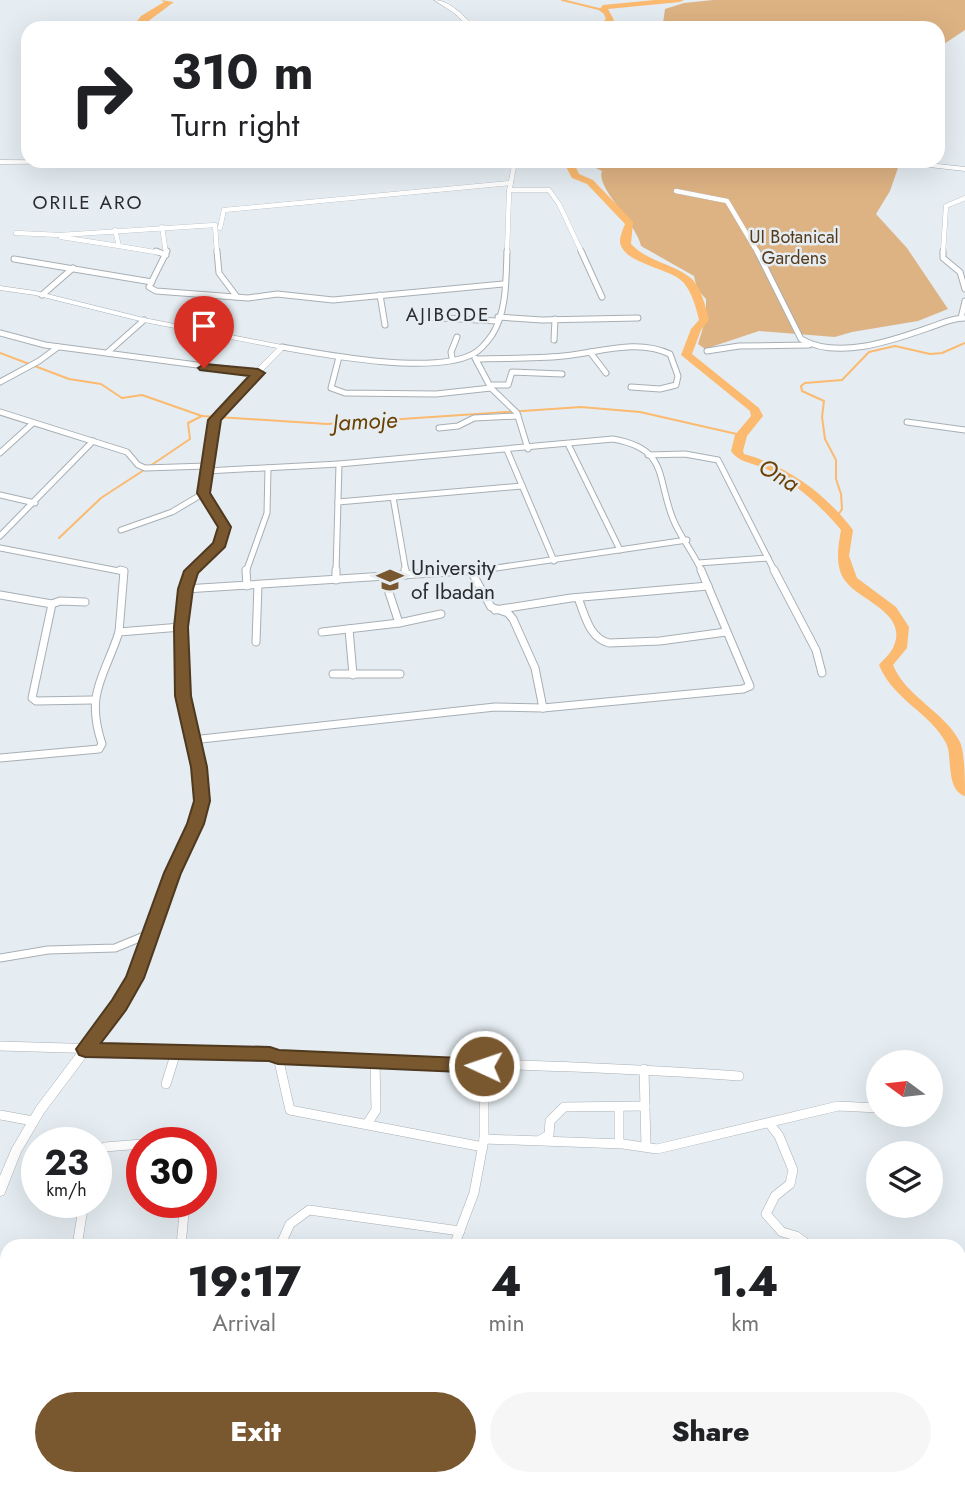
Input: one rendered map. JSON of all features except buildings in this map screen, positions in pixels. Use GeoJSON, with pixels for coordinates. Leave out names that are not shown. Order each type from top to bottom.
{"type":"FeatureCollection","features":[{"type":"Feature","properties":{"kind":"street"},"geometry":{"type":"LineString","coordinates":[[435,0],[456,12],[464,21]]}},
{"type":"Feature","properties":{"kind":"street"},"geometry":{"type":"LineString","coordinates":[[0,161],[21,161]]}},
{"type":"Feature","properties":{"kind":"street"},"geometry":{"type":"LineString","coordinates":[[0,161],[21,161]]}},
{"type":"Feature","properties":{"kind":"street"},"geometry":{"type":"LineString","coordinates":[[945,165],[965,167]]}},
{"type":"Feature","properties":{"kind":"street"},"geometry":{"type":"LineString","coordinates":[[945,165],[965,167]]}},
{"type":"Feature","properties":{"kind":"street"},"geometry":{"type":"LineString","coordinates":[[474,357],[495,331],[498,319],[514,168]]}},
{"type":"Feature","properties":{"kind":"street"},"geometry":{"type":"LineString","coordinates":[[237,297],[219,273],[219,225],[224,210],[510,186],[549,190],[559,204],[602,297]]}},
{"type":"Feature","properties":{"kind":"street"},"geometry":{"type":"LineString","coordinates":[[676,191],[727,201],[769,272],[801,339],[809,345]]}},
{"type":"Feature","properties":{"kind":"street"},"geometry":{"type":"LineString","coordinates":[[965,198],[946,206],[943,258],[960,272],[965,289]]}},
{"type":"Feature","properties":{"kind":"street"},"geometry":{"type":"LineString","coordinates":[[16,233],[51,234],[219,225]]}},
{"type":"Feature","properties":{"kind":"street"},"geometry":{"type":"LineString","coordinates":[[162,227],[167,242],[166,256],[149,287],[152,290],[237,297],[273,294],[333,300],[503,284]]}},
{"type":"Feature","properties":{"kind":"street"},"geometry":{"type":"LineString","coordinates":[[116,230],[119,246]]}},
{"type":"Feature","properties":{"kind":"street"},"geometry":{"type":"LineString","coordinates":[[51,234],[155,251],[166,256]]}},
{"type":"Feature","properties":{"kind":"street"},"geometry":{"type":"LineString","coordinates":[[14,259],[152,282]]}},
{"type":"Feature","properties":{"kind":"street"},"geometry":{"type":"LineString","coordinates":[[951,266],[965,266]]}},
{"type":"Feature","properties":{"kind":"street"},"geometry":{"type":"LineString","coordinates":[[42,295],[73,268]]}},
{"type":"Feature","properties":{"kind":"street"},"geometry":{"type":"LineString","coordinates":[[0,288],[42,295],[144,320],[339,357],[390,360],[554,357],[647,348],[670,354],[678,376],[676,385],[660,389],[631,387]]}},
{"type":"Feature","properties":{"kind":"street"},"geometry":{"type":"LineString","coordinates":[[380,295],[385,325]]}},
{"type":"Feature","properties":{"kind":"street"},"geometry":{"type":"LineString","coordinates":[[707,351],[739,346],[809,345],[832,348],[867,344],[935,326],[948,319],[963,318],[965,301]]}},
{"type":"Feature","properties":{"kind":"street"},"geometry":{"type":"LineString","coordinates":[[425,317],[638,318]]}},
{"type":"Feature","properties":{"kind":"street"},"geometry":{"type":"LineString","coordinates":[[554,340],[555,319]]}},
{"type":"Feature","properties":{"kind":"street"},"geometry":{"type":"LineString","coordinates":[[108,352],[144,320]]}},
{"type":"Feature","properties":{"kind":"street"},"geometry":{"type":"LineString","coordinates":[[0,333],[59,346],[258,373]]}},
{"type":"Feature","properties":{"kind":"street"},"geometry":{"type":"LineString","coordinates":[[452,358],[451,352],[457,337]]}},
{"type":"Feature","properties":{"kind":"street"},"geometry":{"type":"LineString","coordinates":[[0,382],[39,361],[59,346]]}},
{"type":"Feature","properties":{"kind":"street"},"geometry":{"type":"LineString","coordinates":[[0,1191],[3,1177],[33,1121],[119,1005],[135,978],[149,934],[196,824],[202,801],[199,767],[183,696],[181,627],[185,589],[191,571],[220,544],[225,527],[204,493],[214,421],[282,347]]}},
{"type":"Feature","properties":{"kind":"street"},"geometry":{"type":"LineString","coordinates":[[590,352],[606,373]]}},
{"type":"Feature","properties":{"kind":"street"},"geometry":{"type":"LineString","coordinates":[[339,357],[331,388],[345,393],[436,394],[508,385],[512,372],[562,373]]}},
{"type":"Feature","properties":{"kind":"street"},"geometry":{"type":"LineString","coordinates":[[474,357],[491,386],[518,416],[528,449]]}},
{"type":"Feature","properties":{"kind":"street"},"geometry":{"type":"LineString","coordinates":[[0,412],[127,452],[138,465],[145,468],[268,468],[528,449],[620,439],[635,443],[658,463],[673,519],[698,563],[750,686],[747,689],[543,708],[485,708],[192,740]]}},
{"type":"Feature","properties":{"kind":"street"},"geometry":{"type":"LineString","coordinates":[[439,428],[458,426],[474,418],[518,416]]}},
{"type":"Feature","properties":{"kind":"street"},"geometry":{"type":"LineString","coordinates":[[907,422],[965,427]]}},
{"type":"Feature","properties":{"kind":"street"},"geometry":{"type":"LineString","coordinates":[[0,453],[33,423]]}},
{"type":"Feature","properties":{"kind":"street"},"geometry":{"type":"LineString","coordinates":[[0,536],[93,441]]}},
{"type":"Feature","properties":{"kind":"street"},"geometry":{"type":"LineString","coordinates":[[568,444],[620,550]]}},
{"type":"Feature","properties":{"kind":"street"},"geometry":{"type":"LineString","coordinates":[[507,450],[554,561]]}},
{"type":"Feature","properties":{"kind":"street"},"geometry":{"type":"LineString","coordinates":[[648,454],[685,454],[718,460],[816,650],[822,673]]}},
{"type":"Feature","properties":{"kind":"street"},"geometry":{"type":"LineString","coordinates":[[336,580],[339,464]]}},
{"type":"Feature","properties":{"kind":"street"},"geometry":{"type":"LineString","coordinates":[[247,586],[245,575],[250,556],[268,513],[268,468]]}},
{"type":"Feature","properties":{"kind":"street"},"geometry":{"type":"LineString","coordinates":[[338,502],[522,486]]}},
{"type":"Feature","properties":{"kind":"street"},"geometry":{"type":"LineString","coordinates":[[121,530],[173,512],[204,493]]}},
{"type":"Feature","properties":{"kind":"street"},"geometry":{"type":"LineString","coordinates":[[0,495],[35,503]]}},
{"type":"Feature","properties":{"kind":"street"},"geometry":{"type":"LineString","coordinates":[[393,497],[406,575]]}},
{"type":"Feature","properties":{"kind":"street"},"geometry":{"type":"LineString","coordinates":[[185,589],[471,571],[687,540]]}},
{"type":"Feature","properties":{"kind":"street"},"geometry":{"type":"LineString","coordinates":[[0,548],[124,571],[119,632],[92,700],[93,718],[102,744],[99,749],[0,758]]}},
{"type":"Feature","properties":{"kind":"street"},"geometry":{"type":"LineString","coordinates":[[698,563],[768,558]]}},
{"type":"Feature","properties":{"kind":"street"},"geometry":{"type":"LineString","coordinates":[[471,571],[495,610],[508,613],[513,619],[535,668],[543,708]]}},
{"type":"Feature","properties":{"kind":"street"},"geometry":{"type":"LineString","coordinates":[[384,577],[399,623]]}},
{"type":"Feature","properties":{"kind":"street"},"geometry":{"type":"LineString","coordinates":[[256,642],[258,585]]}},
{"type":"Feature","properties":{"kind":"street"},"geometry":{"type":"LineString","coordinates":[[495,610],[578,598],[708,586]]}},
{"type":"Feature","properties":{"kind":"street"},"geometry":{"type":"LineString","coordinates":[[0,595],[52,604],[60,601],[85,602]]}},
{"type":"Feature","properties":{"kind":"street"},"geometry":{"type":"LineString","coordinates":[[578,598],[595,636],[602,642],[621,643],[726,632]]}},
{"type":"Feature","properties":{"kind":"street"},"geometry":{"type":"LineString","coordinates":[[52,604],[32,698],[36,701],[92,700]]}},
{"type":"Feature","properties":{"kind":"street"},"geometry":{"type":"LineString","coordinates":[[322,632],[399,623],[441,614]]}},
{"type":"Feature","properties":{"kind":"street"},"geometry":{"type":"LineString","coordinates":[[119,632],[181,627]]}},
{"type":"Feature","properties":{"kind":"street"},"geometry":{"type":"LineString","coordinates":[[349,629],[353,674]]}},
{"type":"Feature","properties":{"kind":"street"},"geometry":{"type":"LineString","coordinates":[[333,674],[400,674]]}},
{"type":"Feature","properties":{"kind":"street"},"geometry":{"type":"LineString","coordinates":[[0,958],[62,949],[115,948],[149,934]]}},
{"type":"Feature","properties":{"kind":"street"},"geometry":{"type":"LineString","coordinates":[[0,1046],[270,1054],[278,1057],[484,1066],[644,1069],[739,1076]]}},
{"type":"Feature","properties":{"kind":"street"},"geometry":{"type":"LineString","coordinates":[[166,1084],[176,1052]]}},
{"type":"Feature","properties":{"kind":"street"},"geometry":{"type":"LineString","coordinates":[[278,1057],[290,1110],[484,1143],[619,1143],[666,1148],[838,1106],[866,1107]]}},
{"type":"Feature","properties":{"kind":"street"},"geometry":{"type":"LineString","coordinates":[[367,1124],[376,1110],[375,1060]]}},
{"type":"Feature","properties":{"kind":"street"},"geometry":{"type":"LineString","coordinates":[[457,1239],[474,1193],[484,1143],[484,1066]]}},
{"type":"Feature","properties":{"kind":"street"},"geometry":{"type":"LineString","coordinates":[[644,1069],[646,1147]]}},
{"type":"Feature","properties":{"kind":"street"},"geometry":{"type":"LineString","coordinates":[[540,1141],[548,1135],[550,1121],[564,1107],[645,1106]]}},
{"type":"Feature","properties":{"kind":"street"},"geometry":{"type":"LineString","coordinates":[[619,1107],[619,1143]]}},
{"type":"Feature","properties":{"kind":"street"},"geometry":{"type":"LineString","coordinates":[[0,1115],[33,1121]]}},
{"type":"Feature","properties":{"kind":"street"},"geometry":{"type":"LineString","coordinates":[[771,1124],[793,1170],[790,1184],[775,1196],[766,1214],[782,1232],[800,1239]]}},
{"type":"Feature","properties":{"kind":"street"},"geometry":{"type":"LineString","coordinates":[[283,1239],[288,1226],[297,1216],[309,1210],[460,1231]]}},
{"type":"Feature","properties":{"kind":"street"},"geometry":{"type":"LineString","coordinates":[[78,1239],[81,1218]]}},
{"type":"Feature","properties":{"kind":"street"},"geometry":{"type":"LineString","coordinates":[[182,1239],[184,1218]]}},
{"type":"Feature","properties":{"kind":"green space"},"geometry":{"type":"Polygon","coordinates":[[[713,0],[965,0],[965,30],[945,43],[945,21],[663,21],[665,9],[684,3],[713,0]]]}},
{"type":"Feature","properties":{"kind":"green space","name":"UI Botanical Gardens"},"geometry":{"type":"Polygon","coordinates":[[[596,168],[898,168],[890,191],[876,214],[907,248],[948,309],[918,321],[835,337],[759,331],[705,349],[698,344],[706,318],[706,299],[697,289],[694,276],[641,246],[632,227],[610,196],[602,178],[602,171],[596,168]]]}},
{"type":"Feature","properties":{"kind":"waterway","name":"Ona"},"geometry":{"type":"LineString","coordinates":[[141,21],[170,2],[165,0]]}},
{"type":"Feature","properties":{"kind":"waterway"},"geometry":{"type":"LineString","coordinates":[[562,0],[603,10]]}},
{"type":"Feature","properties":{"kind":"waterway"},"geometry":{"type":"LineString","coordinates":[[609,21],[608,13],[603,10],[606,7],[680,0]]}},
{"type":"Feature","properties":{"kind":"waterway","name":"Ona"},"geometry":{"type":"LineString","coordinates":[[570,168],[575,176],[590,182],[630,224],[625,239],[626,245],[637,256],[687,279],[701,306],[704,320],[696,329],[686,355],[755,410],[757,416],[741,435],[737,451],[740,456],[756,460],[800,484],[847,530],[843,556],[851,580],[891,610],[902,627],[900,648],[886,665],[892,680],[944,729],[955,745],[956,769],[965,791]]}},
{"type":"Feature","properties":{"kind":"waterway"},"geometry":{"type":"LineString","coordinates":[[837,517],[842,509],[841,494],[836,479],[836,460],[825,439],[822,417],[824,401],[802,391],[801,386],[805,383],[842,380],[869,352],[895,346],[930,354],[942,353],[965,343]]}},
{"type":"Feature","properties":{"kind":"waterway","name":"Jamoje"},"geometry":{"type":"LineString","coordinates":[[0,353],[69,379],[101,384],[122,398],[142,395],[202,416]]}},
{"type":"Feature","properties":{"kind":"waterway","name":"Jamoje"},"geometry":{"type":"LineString","coordinates":[[202,416],[327,424],[581,407],[640,412],[741,435]]}},
{"type":"Feature","properties":{"kind":"waterway"},"geometry":{"type":"LineString","coordinates":[[150,466],[190,439],[188,423],[202,416]]}},
{"type":"Feature","properties":{"kind":"waterway"},"geometry":{"type":"LineString","coordinates":[[59,538],[101,498],[144,470]]}},
{"type":"Feature","properties":{"kind":"place","name":"University of Ibadan"},"geometry":{"type":"Point","coordinates":[390,580]}},
{"type":"Feature","properties":{"kind":"district","name":"ORILE ARO"},"geometry":{"type":"Point","coordinates":[88,202]}},
{"type":"Feature","properties":{"kind":"district","name":"AJIBODE"},"geometry":{"type":"Point","coordinates":[448,314]}},
{"type":"Feature","properties":{"kind":"route"},"geometry":{"type":"LineString","coordinates":[[204,368],[258,373],[219,412],[215,420],[204,498],[225,527],[220,544],[191,571],[185,589],[181,627],[183,696],[199,767],[202,801],[196,824],[173,873],[142,952],[135,978],[119,1005],[85,1049],[270,1054],[278,1057],[484,1066]]}}]}
